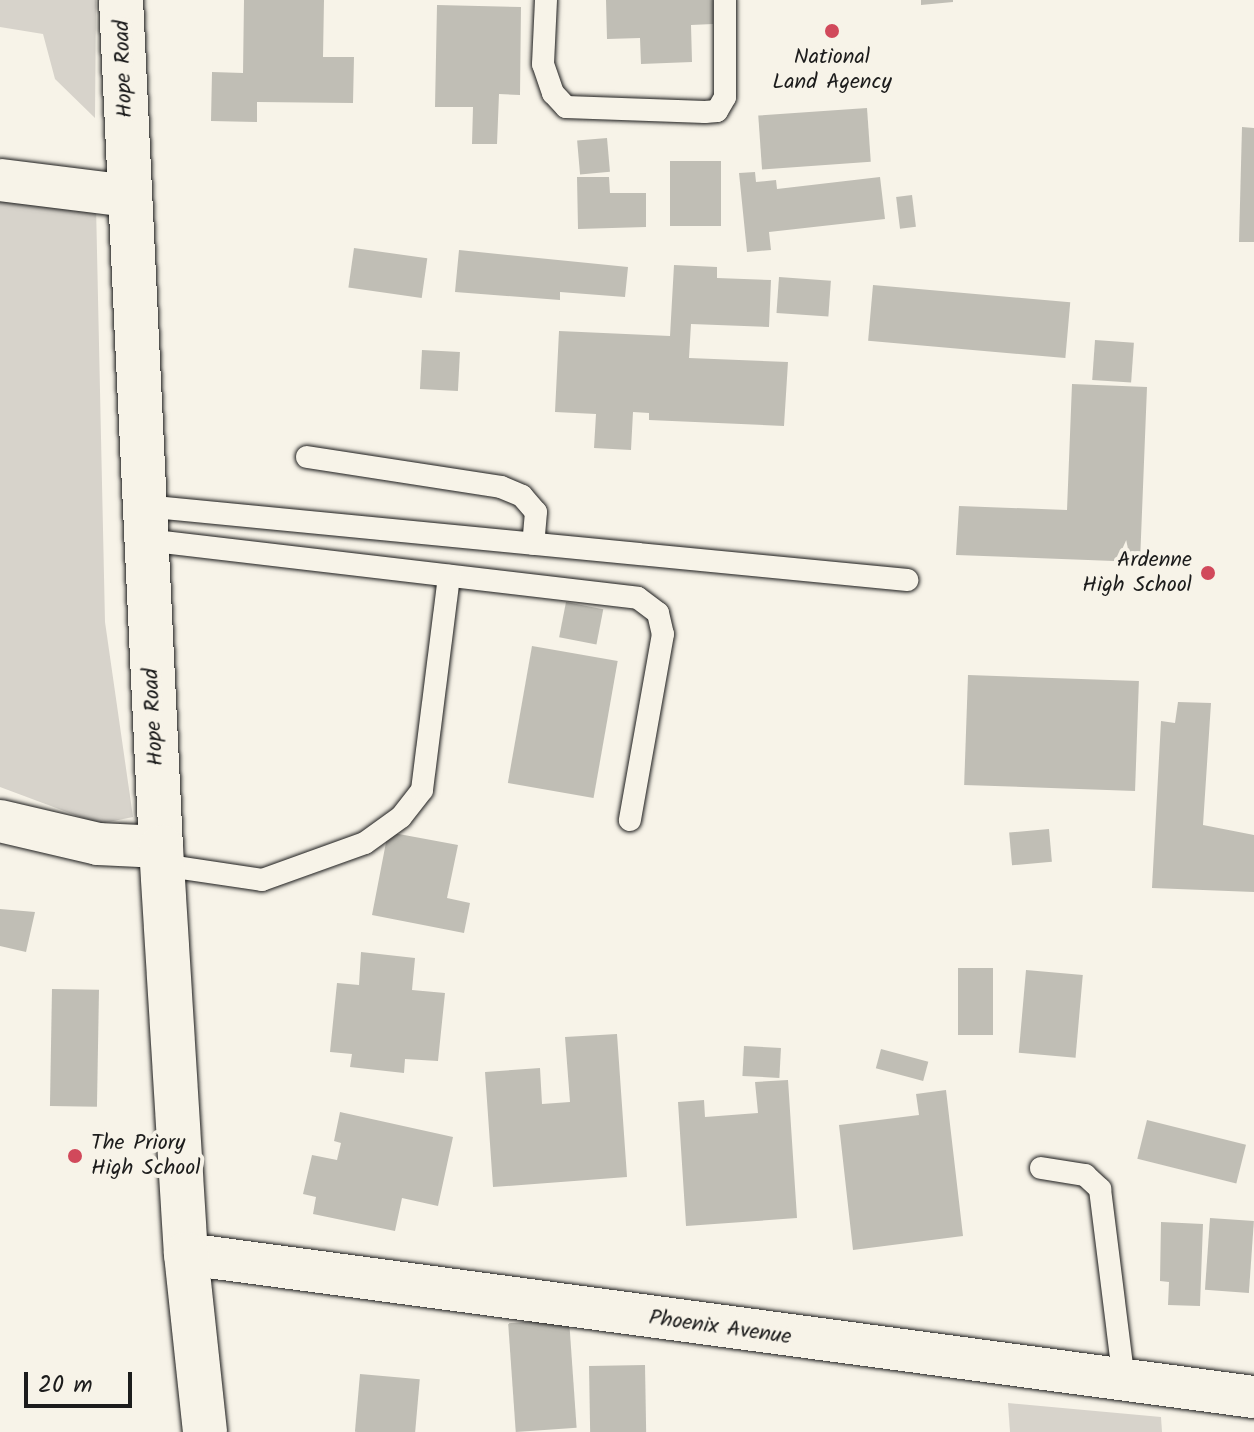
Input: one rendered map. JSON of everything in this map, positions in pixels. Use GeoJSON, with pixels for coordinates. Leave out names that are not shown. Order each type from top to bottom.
{"type":"FeatureCollection","features":[{"type":"Feature","properties":{"kind":"main road","name":"Hope Road"},"geometry":{"type":"LineString","coordinates":[[121,0],[162,856],[186,1254],[205,1432]]}},
{"type":"Feature","properties":{"kind":"street"},"geometry":{"type":"LineString","coordinates":[[0,180],[129,196]]}},
{"type":"Feature","properties":{"kind":"street"},"geometry":{"type":"LineString","coordinates":[[0,821],[162,856]]}},
{"type":"Feature","properties":{"kind":"street","name":"Phoenix Avenue"},"geometry":{"type":"LineString","coordinates":[[186,1254],[1254,1397]]}},
{"type":"Feature","properties":{"kind":"lane"},"geometry":{"type":"LineString","coordinates":[[546,0],[543,64],[553,93],[566,107],[705,112],[717,111],[725,97],[725,0]]}},
{"type":"Feature","properties":{"kind":"lane"},"geometry":{"type":"LineString","coordinates":[[307,457],[501,487],[522,496],[536,512],[533,544]]}},
{"type":"Feature","properties":{"kind":"lane"},"geometry":{"type":"LineString","coordinates":[[145,523],[533,544],[907,580]]}},
{"type":"Feature","properties":{"kind":"lane"},"geometry":{"type":"LineString","coordinates":[[145,523],[449,576],[638,598],[658,613],[663,634],[630,820]]}},
{"type":"Feature","properties":{"kind":"lane"},"geometry":{"type":"LineString","coordinates":[[162,856],[262,880],[365,843],[401,817],[422,790],[449,576]]}},
{"type":"Feature","properties":{"kind":"lane"},"geometry":{"type":"LineString","coordinates":[[1041,1168],[1085,1175],[1100,1189],[1124,1381]]}},
{"type":"Feature","properties":{"kind":"shaded area"},"geometry":{"type":"Polygon","coordinates":[[[0,0],[96,0],[95,118],[55,79],[43,34],[0,27],[0,0]]]}},
{"type":"Feature","properties":{"kind":"shaded area"},"geometry":{"type":"Polygon","coordinates":[[[0,183],[96,205],[105,622],[133,817],[99,824],[0,787],[0,183]]]}},
{"type":"Feature","properties":{"kind":"shaded area"},"geometry":{"type":"Polygon","coordinates":[[[1008,1403],[1161,1417],[1162,1432],[1010,1432],[1008,1403]]]}},
{"type":"Feature","properties":{"kind":"building"},"geometry":{"type":"Polygon","coordinates":[[[244,0],[324,0],[323,57],[354,57],[353,103],[257,102],[257,122],[211,121],[212,72],[243,73],[244,0]]]}},
{"type":"Feature","properties":{"kind":"building"},"geometry":{"type":"Polygon","coordinates":[[[606,0],[713,0],[713,24],[691,25],[692,62],[641,64],[640,38],[607,39],[606,0]]]}},
{"type":"Feature","properties":{"kind":"building"},"geometry":{"type":"Polygon","coordinates":[[[921,0],[953,0],[953,2],[921,5],[921,0]]]}},
{"type":"Feature","properties":{"kind":"building"},"geometry":{"type":"Polygon","coordinates":[[[437,5],[521,7],[520,95],[499,94],[497,144],[472,144],[473,107],[435,107],[437,5]]]}},
{"type":"Feature","properties":{"kind":"building"},"geometry":{"type":"Polygon","coordinates":[[[867,108],[871,162],[762,169],[758,116],[867,108]]]}},
{"type":"Feature","properties":{"kind":"building"},"geometry":{"type":"Polygon","coordinates":[[[1242,127],[1254,128],[1254,242],[1239,242],[1242,127]]]}},
{"type":"Feature","properties":{"kind":"building"},"geometry":{"type":"Polygon","coordinates":[[[607,138],[610,172],[580,174],[577,141],[607,138]]]}},
{"type":"Feature","properties":{"kind":"building"},"geometry":{"type":"Polygon","coordinates":[[[670,161],[721,161],[721,226],[670,226],[670,161]]]}},
{"type":"Feature","properties":{"kind":"building"},"geometry":{"type":"Polygon","coordinates":[[[755,172],[756,182],[776,180],[777,189],[880,177],[885,219],[769,232],[771,250],[747,252],[739,173],[755,172]]]}},
{"type":"Feature","properties":{"kind":"building"},"geometry":{"type":"Polygon","coordinates":[[[577,177],[609,177],[610,193],[646,193],[646,227],[578,229],[577,177]]]}},
{"type":"Feature","properties":{"kind":"building"},"geometry":{"type":"Polygon","coordinates":[[[912,195],[916,227],[900,229],[896,197],[912,195]]]}},
{"type":"Feature","properties":{"kind":"building"},"geometry":{"type":"Polygon","coordinates":[[[354,248],[427,258],[422,298],[348,288],[354,248]]]}},
{"type":"Feature","properties":{"kind":"building"},"geometry":{"type":"Polygon","coordinates":[[[459,250],[628,267],[625,297],[560,292],[560,300],[455,292],[459,250]]]}},
{"type":"Feature","properties":{"kind":"building"},"geometry":{"type":"Polygon","coordinates":[[[674,265],[717,267],[717,278],[771,280],[769,327],[691,324],[689,358],[788,362],[784,426],[649,420],[649,413],[633,412],[631,450],[594,448],[596,414],[555,412],[559,331],[670,336],[674,265]]]}},
{"type":"Feature","properties":{"kind":"building"},"geometry":{"type":"Polygon","coordinates":[[[779,277],[831,281],[828,317],[776,313],[779,277]]]}},
{"type":"Feature","properties":{"kind":"building"},"geometry":{"type":"Polygon","coordinates":[[[873,285],[1070,302],[1065,358],[868,341],[873,285]]]}},
{"type":"Feature","properties":{"kind":"building"},"geometry":{"type":"Polygon","coordinates":[[[1095,340],[1134,343],[1131,383],[1092,380],[1095,340]]]}},
{"type":"Feature","properties":{"kind":"building"},"geometry":{"type":"Polygon","coordinates":[[[422,350],[460,352],[458,391],[420,389],[422,350]]]}},
{"type":"Feature","properties":{"kind":"building"},"geometry":{"type":"Polygon","coordinates":[[[1072,384],[1147,387],[1140,562],[956,555],[959,506],[1067,510],[1072,384]]]}},
{"type":"Feature","properties":{"kind":"building"},"geometry":{"type":"Polygon","coordinates":[[[566,602],[603,609],[596,645],[559,637],[566,602]]]}},
{"type":"Feature","properties":{"kind":"building"},"geometry":{"type":"Polygon","coordinates":[[[532,646],[618,661],[594,798],[508,783],[532,646]]]}},
{"type":"Feature","properties":{"kind":"building"},"geometry":{"type":"Polygon","coordinates":[[[968,675],[1139,681],[1135,791],[964,785],[968,675]]]}},
{"type":"Feature","properties":{"kind":"building"},"geometry":{"type":"Polygon","coordinates":[[[1178,702],[1211,703],[1203,825],[1254,835],[1254,892],[1152,888],[1161,721],[1175,723],[1178,702]]]}},
{"type":"Feature","properties":{"kind":"building"},"geometry":{"type":"Polygon","coordinates":[[[1049,829],[1052,862],[1012,865],[1009,832],[1049,829]]]}},
{"type":"Feature","properties":{"kind":"building"},"geometry":{"type":"Polygon","coordinates":[[[388,832],[458,845],[447,898],[470,903],[464,933],[372,915],[388,832]]]}},
{"type":"Feature","properties":{"kind":"building"},"geometry":{"type":"Polygon","coordinates":[[[0,909],[35,912],[26,952],[0,946],[0,909]]]}},
{"type":"Feature","properties":{"kind":"building"},"geometry":{"type":"Polygon","coordinates":[[[361,952],[415,958],[412,990],[445,993],[438,1061],[405,1059],[404,1073],[350,1067],[352,1054],[330,1052],[337,983],[359,985],[361,952]]]}},
{"type":"Feature","properties":{"kind":"building"},"geometry":{"type":"Polygon","coordinates":[[[958,968],[993,968],[993,1035],[958,1035],[958,968]]]}},
{"type":"Feature","properties":{"kind":"building"},"geometry":{"type":"Polygon","coordinates":[[[1026,970],[1083,975],[1076,1058],[1019,1053],[1026,970]]]}},
{"type":"Feature","properties":{"kind":"building"},"geometry":{"type":"Polygon","coordinates":[[[52,989],[99,990],[97,1107],[50,1106],[52,989]]]}},
{"type":"Feature","properties":{"kind":"building"},"geometry":{"type":"Polygon","coordinates":[[[617,1034],[627,1177],[493,1187],[485,1072],[540,1068],[542,1104],[570,1102],[565,1037],[617,1034]]]}},
{"type":"Feature","properties":{"kind":"building"},"geometry":{"type":"Polygon","coordinates":[[[744,1046],[781,1048],[779,1078],[742,1076],[744,1046]]]}},
{"type":"Feature","properties":{"kind":"building"},"geometry":{"type":"Polygon","coordinates":[[[881,1049],[928,1062],[923,1081],[876,1068],[881,1049]]]}},
{"type":"Feature","properties":{"kind":"building"},"geometry":{"type":"Polygon","coordinates":[[[788,1080],[797,1218],[686,1226],[678,1102],[704,1100],[705,1117],[758,1113],[755,1082],[788,1080]]]}},
{"type":"Feature","properties":{"kind":"building"},"geometry":{"type":"Polygon","coordinates":[[[946,1090],[963,1236],[853,1250],[839,1125],[919,1115],[916,1094],[946,1090]]]}},
{"type":"Feature","properties":{"kind":"building"},"geometry":{"type":"Polygon","coordinates":[[[340,1112],[453,1137],[438,1206],[402,1198],[395,1231],[313,1214],[316,1197],[303,1194],[312,1155],[337,1160],[341,1143],[334,1141],[340,1112]]]}},
{"type":"Feature","properties":{"kind":"building"},"geometry":{"type":"Polygon","coordinates":[[[1147,1120],[1246,1145],[1236,1183],[1137,1159],[1147,1120]]]}},
{"type":"Feature","properties":{"kind":"building"},"geometry":{"type":"Polygon","coordinates":[[[1210,1218],[1254,1221],[1249,1293],[1205,1290],[1210,1218]]]}},
{"type":"Feature","properties":{"kind":"building"},"geometry":{"type":"Polygon","coordinates":[[[1161,1222],[1203,1224],[1200,1306],[1168,1305],[1169,1282],[1160,1281],[1161,1222]]]}},
{"type":"Feature","properties":{"kind":"building"},"geometry":{"type":"Polygon","coordinates":[[[569,1319],[577,1428],[516,1432],[508,1323],[569,1319]]]}},
{"type":"Feature","properties":{"kind":"building"},"geometry":{"type":"Polygon","coordinates":[[[645,1365],[646,1432],[590,1432],[589,1366],[645,1365]]]}},
{"type":"Feature","properties":{"kind":"building"},"geometry":{"type":"Polygon","coordinates":[[[360,1374],[420,1379],[415,1432],[355,1432],[360,1374]]]}},
{"type":"Feature","properties":{"kind":"place","name":"National Land Agency"},"geometry":{"type":"Point","coordinates":[832,31]}},
{"type":"Feature","properties":{"kind":"place","name":"Ardenne High School"},"geometry":{"type":"Point","coordinates":[1208,573]}},
{"type":"Feature","properties":{"kind":"place","name":"The Priory High School"},"geometry":{"type":"Point","coordinates":[75,1156]}}]}
